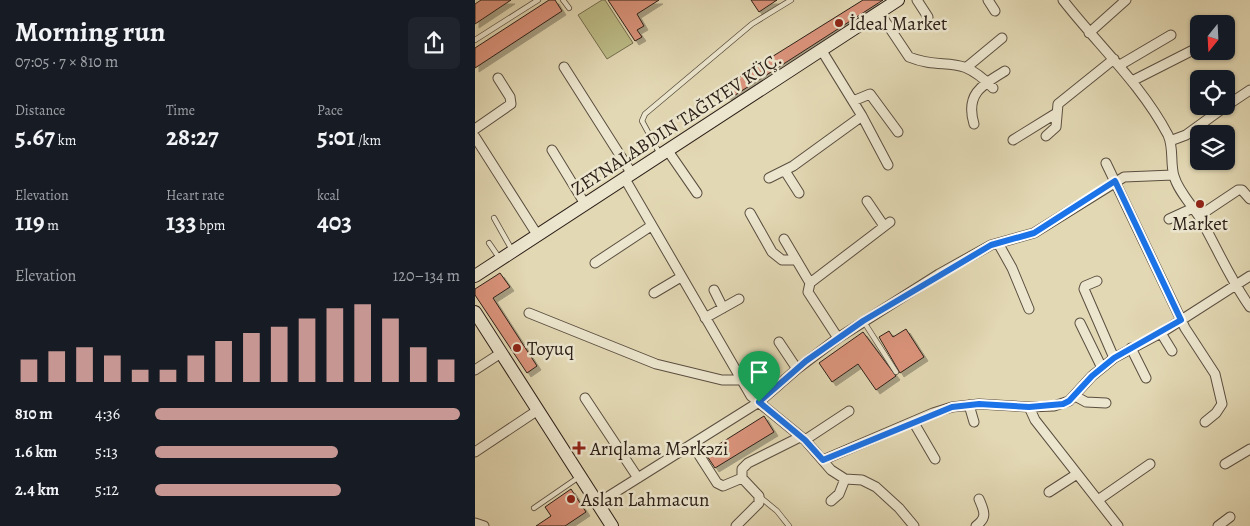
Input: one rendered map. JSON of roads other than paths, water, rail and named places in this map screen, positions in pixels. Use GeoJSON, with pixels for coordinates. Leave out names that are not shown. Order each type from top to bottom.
{"type":"FeatureCollection","features":[{"type":"Feature","properties":{"kind":"street"},"geometry":{"type":"LineString","coordinates":[[475,276],[898,0]]}},
{"type":"Feature","properties":{"kind":"street"},"geometry":{"type":"LineString","coordinates":[[917,0],[928,17]]}},
{"type":"Feature","properties":{"kind":"street"},"geometry":{"type":"LineString","coordinates":[[989,0],[995,12]]}},
{"type":"Feature","properties":{"kind":"street"},"geometry":{"type":"LineString","coordinates":[[1063,0],[1132,81],[1170,141],[1173,175],[1196,212],[1234,285],[1250,307]]}},
{"type":"Feature","properties":{"kind":"street"},"geometry":{"type":"LineString","coordinates":[[1089,32],[1127,0]]}},
{"type":"Feature","properties":{"kind":"street"},"geometry":{"type":"LineString","coordinates":[[879,12],[909,57],[967,67],[990,85]]}},
{"type":"Feature","properties":{"kind":"street"},"geometry":{"type":"LineString","coordinates":[[1046,136],[1056,127],[1055,114],[1058,104],[1117,62],[1171,35]]}},
{"type":"Feature","properties":{"kind":"street"},"geometry":{"type":"LineString","coordinates":[[967,67],[1002,38]]}},
{"type":"Feature","properties":{"kind":"street"},"geometry":{"type":"LineString","coordinates":[[821,50],[862,116],[887,165]]}},
{"type":"Feature","properties":{"kind":"street"},"geometry":{"type":"LineString","coordinates":[[1132,81],[1190,52]]}},
{"type":"Feature","properties":{"kind":"street"},"geometry":{"type":"LineString","coordinates":[[564,67],[629,176],[651,226],[751,396],[803,439],[831,470],[845,479],[862,480],[876,487],[899,508],[914,526]]}},
{"type":"Feature","properties":{"kind":"street"},"geometry":{"type":"LineString","coordinates":[[974,124],[971,115],[972,101],[1005,71]]}},
{"type":"Feature","properties":{"kind":"street"},"geometry":{"type":"LineString","coordinates":[[475,129],[511,104],[510,97],[498,78]]}},
{"type":"Feature","properties":{"kind":"street"},"geometry":{"type":"LineString","coordinates":[[1235,100],[1250,90]]}},
{"type":"Feature","properties":{"kind":"street"},"geometry":{"type":"LineString","coordinates":[[853,101],[870,94],[898,132]]}},
{"type":"Feature","properties":{"kind":"street"},"geometry":{"type":"LineString","coordinates":[[1013,140],[1055,114]]}},
{"type":"Feature","properties":{"kind":"street"},"geometry":{"type":"LineString","coordinates":[[1170,141],[1186,135],[1214,115]]}},
{"type":"Feature","properties":{"kind":"street"},"geometry":{"type":"LineString","coordinates":[[769,178],[785,171],[862,116]]}},
{"type":"Feature","properties":{"kind":"street"},"geometry":{"type":"LineString","coordinates":[[475,137],[538,236]]}},
{"type":"Feature","properties":{"kind":"street"},"geometry":{"type":"LineString","coordinates":[[552,150],[585,204]]}},
{"type":"Feature","properties":{"kind":"street"},"geometry":{"type":"LineString","coordinates":[[664,153],[697,193]]}},
{"type":"Feature","properties":{"kind":"street"},"geometry":{"type":"LineString","coordinates":[[1106,162],[1181,320],[1218,381],[1222,404],[1205,422]]}},
{"type":"Feature","properties":{"kind":"street"},"geometry":{"type":"LineString","coordinates":[[785,171],[799,193]]}},
{"type":"Feature","properties":{"kind":"street"},"geometry":{"type":"LineString","coordinates":[[598,503],[759,402],[797,369],[838,338],[939,274],[998,242],[1034,233],[1115,181],[1132,175],[1160,177],[1173,175]]}},
{"type":"Feature","properties":{"kind":"street"},"geometry":{"type":"LineString","coordinates":[[1169,219],[1196,212],[1238,190],[1242,190],[1250,199]]}},
{"type":"Feature","properties":{"kind":"street"},"geometry":{"type":"LineString","coordinates":[[838,338],[807,292],[810,283],[887,224],[867,201]]}},
{"type":"Feature","properties":{"kind":"street"},"geometry":{"type":"LineString","coordinates":[[750,213],[772,252],[782,260],[795,260]]}},
{"type":"Feature","properties":{"kind":"street"},"geometry":{"type":"LineString","coordinates":[[595,263],[651,226]]}},
{"type":"Feature","properties":{"kind":"street"},"geometry":{"type":"LineString","coordinates":[[784,239],[810,283]]}},
{"type":"Feature","properties":{"kind":"street"},"geometry":{"type":"LineString","coordinates":[[998,242],[1012,268],[1029,309]]}},
{"type":"Feature","properties":{"kind":"street"},"geometry":{"type":"LineString","coordinates":[[823,460],[943,410],[969,405],[1029,407],[1063,404],[1075,396],[1114,358],[1161,333],[1250,276]]}},
{"type":"Feature","properties":{"kind":"street"},"geometry":{"type":"LineString","coordinates":[[655,294],[681,277]]}},
{"type":"Feature","properties":{"kind":"street"},"geometry":{"type":"LineString","coordinates":[[1097,281],[1085,286],[1084,289],[1114,358]]}},
{"type":"Feature","properties":{"kind":"street"},"geometry":{"type":"LineString","coordinates":[[714,290],[723,308]]}},
{"type":"Feature","properties":{"kind":"street"},"geometry":{"type":"LineString","coordinates":[[705,318],[739,299]]}},
{"type":"Feature","properties":{"kind":"street"},"geometry":{"type":"LineString","coordinates":[[475,312],[613,526]]}},
{"type":"Feature","properties":{"kind":"street"},"geometry":{"type":"LineString","coordinates":[[529,313],[657,364],[722,380],[741,380]]}},
{"type":"Feature","properties":{"kind":"street"},"geometry":{"type":"LineString","coordinates":[[1080,323],[1102,368]]}},
{"type":"Feature","properties":{"kind":"street"},"geometry":{"type":"LineString","coordinates":[[1161,333],[1172,351]]}},
{"type":"Feature","properties":{"kind":"street"},"geometry":{"type":"LineString","coordinates":[[779,342],[797,369]]}},
{"type":"Feature","properties":{"kind":"street"},"geometry":{"type":"LineString","coordinates":[[1131,348],[1146,378]]}},
{"type":"Feature","properties":{"kind":"street"},"geometry":{"type":"LineString","coordinates":[[475,370],[501,353]]}},
{"type":"Feature","properties":{"kind":"street"},"geometry":{"type":"LineString","coordinates":[[1075,396],[1086,402],[1106,404]]}},
{"type":"Feature","properties":{"kind":"street"},"geometry":{"type":"LineString","coordinates":[[585,398],[638,478]]}},
{"type":"Feature","properties":{"kind":"street"},"geometry":{"type":"LineString","coordinates":[[969,405],[974,422]]}},
{"type":"Feature","properties":{"kind":"street"},"geometry":{"type":"LineString","coordinates":[[1029,407],[1035,420],[1118,526]]}},
{"type":"Feature","properties":{"kind":"street"},"geometry":{"type":"LineString","coordinates":[[475,452],[538,410]]}},
{"type":"Feature","properties":{"kind":"street"},"geometry":{"type":"LineString","coordinates":[[736,526],[758,506],[759,496],[742,478],[741,471],[748,463],[803,439],[849,411]]}},
{"type":"Feature","properties":{"kind":"street"},"geometry":{"type":"LineString","coordinates":[[914,423],[935,459]]}},
{"type":"Feature","properties":{"kind":"street"},"geometry":{"type":"LineString","coordinates":[[692,444],[717,483],[723,486],[742,478]]}},
{"type":"Feature","properties":{"kind":"street"},"geometry":{"type":"LineString","coordinates":[[1225,464],[1250,449]]}},
{"type":"Feature","properties":{"kind":"street"},"geometry":{"type":"LineString","coordinates":[[1098,500],[1150,464]]}},
{"type":"Feature","properties":{"kind":"street"},"geometry":{"type":"LineString","coordinates":[[1049,492],[1077,474]]}},
{"type":"Feature","properties":{"kind":"street"},"geometry":{"type":"LineString","coordinates":[[831,502],[839,494],[845,479]]}},
{"type":"Feature","properties":{"kind":"street"},"geometry":{"type":"LineString","coordinates":[[976,526],[984,520],[985,516],[979,499]]}},
{"type":"Feature","properties":{"kind":"street"},"geometry":{"type":"LineString","coordinates":[[1218,526],[1230,517]]}},
{"type":"Feature","properties":{"kind":"street"},"geometry":{"type":"LineString","coordinates":[[475,523],[485,526]]}},
{"type":"Feature","properties":{"kind":"lane"},"geometry":{"type":"LineString","coordinates":[[475,40],[538,0]]}},
{"type":"Feature","properties":{"kind":"lane"},"geometry":{"type":"LineString","coordinates":[[563,0],[569,8]]}},
{"type":"Feature","properties":{"kind":"lane"},"geometry":{"type":"LineString","coordinates":[[664,153],[642,121],[645,114],[752,24],[791,0]]}},
{"type":"Feature","properties":{"kind":"lane"},"geometry":{"type":"LineString","coordinates":[[494,218],[513,252]]}},
{"type":"Feature","properties":{"kind":"lane"},"geometry":{"type":"LineString","coordinates":[[489,243],[500,260]]}},
{"type":"Feature","properties":{"kind":"lane"},"geometry":{"type":"LineString","coordinates":[[863,321],[896,372]]}},
{"type":"Feature","properties":{"kind":"lane"},"geometry":{"type":"LineString","coordinates":[[534,508],[581,476]]}},
{"type":"Feature","properties":{"kind":"lane"},"geometry":{"type":"LineString","coordinates":[[759,496],[789,526]]}},
{"type":"Feature","properties":{"kind":"place","name":"İdeal Market"},"geometry":{"type":"Point","coordinates":[839,23]}},
{"type":"Feature","properties":{"kind":"place","name":"Market"},"geometry":{"type":"Point","coordinates":[1200,204]}},
{"type":"Feature","properties":{"kind":"place","name":"Toyuq"},"geometry":{"type":"Point","coordinates":[517,348]}},
{"type":"Feature","properties":{"kind":"place","name":"Arıqlama Mərkəzi"},"geometry":{"type":"Point","coordinates":[579,448]}},
{"type":"Feature","properties":{"kind":"place","name":"Aslan Lahmacun"},"geometry":{"type":"Point","coordinates":[571,499]}}]}
